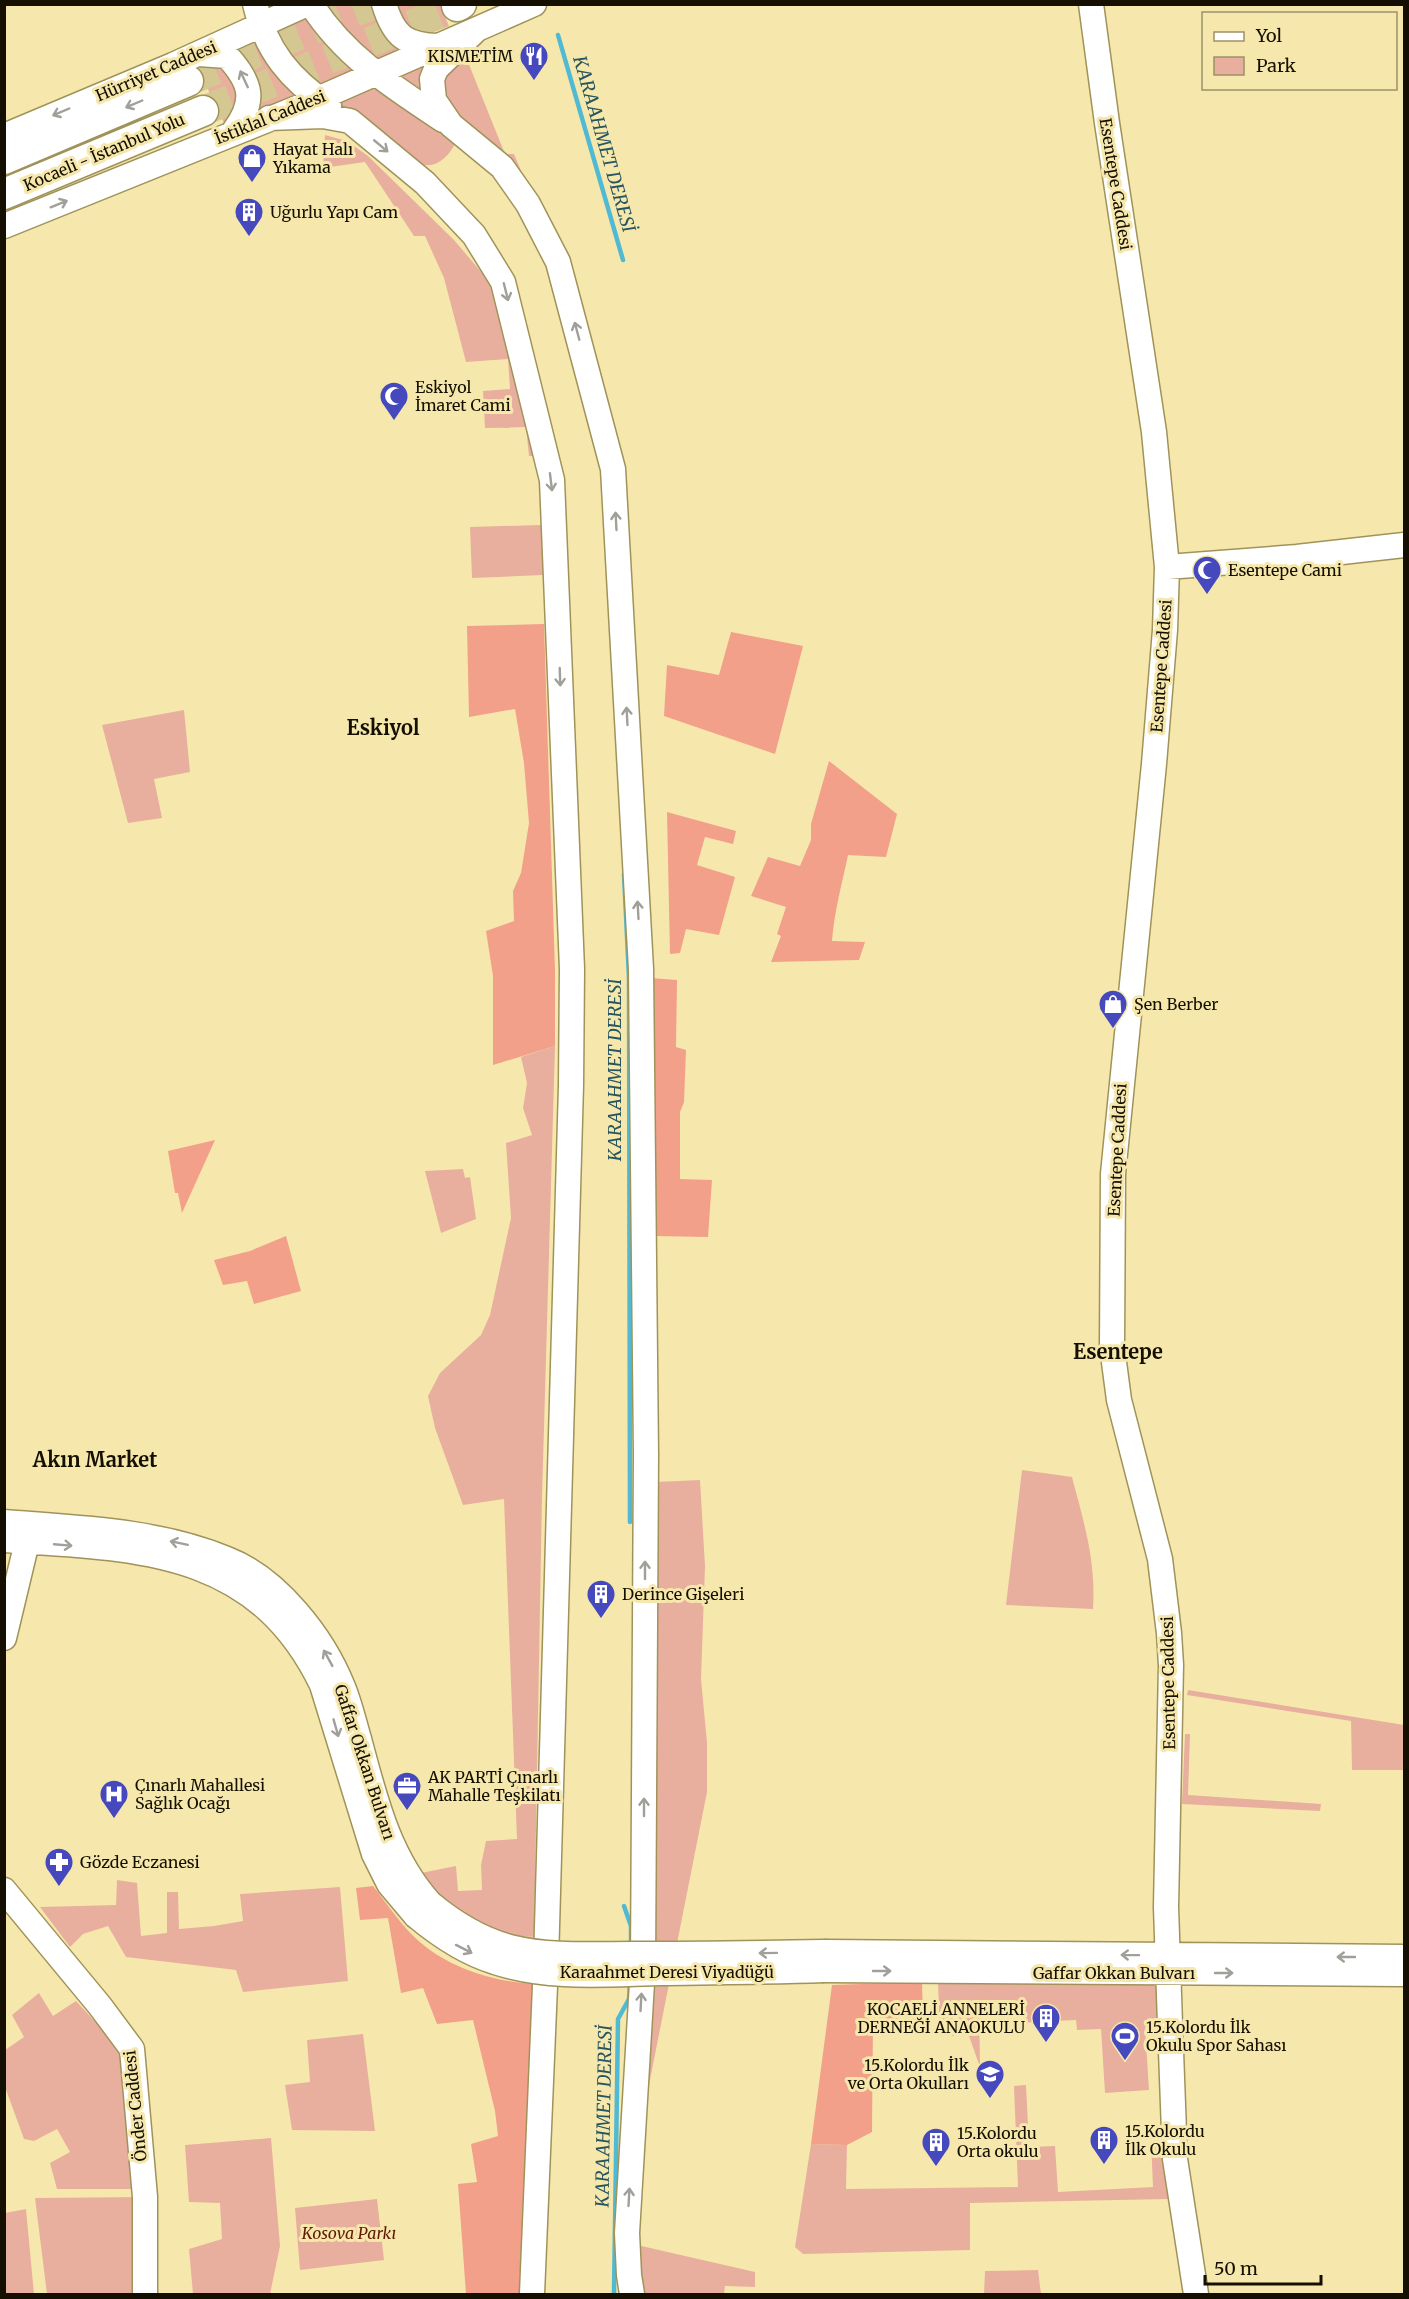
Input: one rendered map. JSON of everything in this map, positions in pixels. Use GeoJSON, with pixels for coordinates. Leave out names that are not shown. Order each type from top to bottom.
{"type":"FeatureCollection","features":[{"type":"Feature","properties":{"kind":"highway"},"geometry":{"type":"LineString","coordinates":[[4,159],[188,81]]}},
{"type":"Feature","properties":{"kind":"highway","name":"Kocaeli - İstanbul Yolu"},"geometry":{"type":"LineString","coordinates":[[4,194],[203,111]]}},
{"type":"Feature","properties":{"kind":"street"},"geometry":{"type":"LineString","coordinates":[[209,49],[235,29],[244,4]]}},
{"type":"Feature","properties":{"kind":"street"},"geometry":{"type":"LineString","coordinates":[[384,4],[395,29],[406,40],[418,45],[438,46]]}},
{"type":"Feature","properties":{"kind":"street","name":"İstiklal Caddesi"},"geometry":{"type":"LineString","coordinates":[[4,226],[347,86],[366,66],[438,46],[534,4]]}},
{"type":"Feature","properties":{"kind":"street","name":"Esentepe Caddesi"},"geometry":{"type":"LineString","coordinates":[[1091,4],[1154,432],[1167,567],[1165,630],[1155,753],[1113,1174],[1112,1335],[1114,1372],[1119,1400],[1160,1559],[1169,1633],[1171,1665],[1166,1907],[1175,2159],[1196,2295]]}},
{"type":"Feature","properties":{"kind":"street"},"geometry":{"type":"LineString","coordinates":[[532,2295],[547,1950],[572,1027],[572,969],[552,480],[503,282],[474,235],[425,183],[350,121],[299,83],[273,52],[290,13],[336,39],[366,66],[451,125],[502,167],[528,204],[558,262],[613,469],[641,992],[645,1443],[643,1966],[627,2233],[632,2295]]}},
{"type":"Feature","properties":{"kind":"street","name":"Hürriyet Caddesi"},"geometry":{"type":"LineString","coordinates":[[4,136],[290,13]]}},
{"type":"Feature","properties":{"kind":"street"},"geometry":{"type":"LineString","coordinates":[[451,125],[434,100],[432,80],[436,69],[443,61],[476,30]]}},
{"type":"Feature","properties":{"kind":"street"},"geometry":{"type":"LineString","coordinates":[[209,49],[227,56],[241,71],[248,90],[246,114],[234,131]]}},
{"type":"Feature","properties":{"kind":"street"},"geometry":{"type":"LineString","coordinates":[[299,83],[324,88],[347,86]]}},
{"type":"Feature","properties":{"kind":"street"},"geometry":{"type":"LineString","coordinates":[[269,118],[323,116],[350,121]]}},
{"type":"Feature","properties":{"kind":"street"},"geometry":{"type":"LineString","coordinates":[[1167,567],[1297,557],[1404,545]]}},
{"type":"Feature","properties":{"kind":"street","name":"Gaffar Okkan Bulvarı"},"geometry":{"type":"LineString","coordinates":[[4,1522],[22,1536],[155,1555],[193,1565],[232,1582],[276,1617],[306,1652],[322,1685],[374,1854],[389,1884],[423,1910]]}},
{"type":"Feature","properties":{"kind":"street"},"geometry":{"type":"LineString","coordinates":[[4,1638],[22,1536]]}},
{"type":"Feature","properties":{"kind":"street","name":"Önder Caddesi"},"geometry":{"type":"LineString","coordinates":[[4,1890],[100,2006],[132,2049],[145,2197],[145,2295]]}},
{"type":"Feature","properties":{"kind":"street","name":"Karaahmet Deresi Viyadüğü"},"geometry":{"type":"LineString","coordinates":[[423,1910],[447,1940],[496,1963],[536,1971],[589,1974],[825,1961]]}},
{"type":"Feature","properties":{"kind":"street","name":"Gaffar Okkan Bulvarı"},"geometry":{"type":"LineString","coordinates":[[1168,1965],[1404,1957]]}},
{"type":"Feature","properties":{"kind":"street","name":"Gaffar Okkan Bulvarı"},"geometry":{"type":"LineString","coordinates":[[825,1961],[1168,1965],[1404,1974]]}},
{"type":"Feature","properties":{"kind":"green space"},"geometry":{"type":"Polygon","coordinates":[[[321,4],[378,5],[417,50],[374,68],[321,4]]]}},
{"type":"Feature","properties":{"kind":"green space"},"geometry":{"type":"Polygon","coordinates":[[[394,5],[440,5],[449,26],[428,33],[415,32],[405,23],[394,5]]]}},
{"type":"Feature","properties":{"kind":"green space"},"geometry":{"type":"Polygon","coordinates":[[[301,16],[313,18],[350,57],[354,73],[330,85],[311,83],[277,42],[278,30],[301,16]]]}},
{"type":"Feature","properties":{"kind":"green space"},"geometry":{"type":"Polygon","coordinates":[[[258,32],[307,97],[251,119],[220,50],[258,32]]]}},
{"type":"Feature","properties":{"kind":"green space"},"geometry":{"type":"Polygon","coordinates":[[[469,44],[473,53],[468,62],[505,154],[514,154],[535,204],[455,123],[437,85],[469,44]]]}},
{"type":"Feature","properties":{"kind":"green space"},"geometry":{"type":"Polygon","coordinates":[[[451,47],[429,98],[383,75],[451,47]]]}},
{"type":"Feature","properties":{"kind":"green space"},"geometry":{"type":"Polygon","coordinates":[[[211,60],[237,78],[236,118],[224,123],[197,66],[211,60]]]}},
{"type":"Feature","properties":{"kind":"green space"},"geometry":{"type":"Polygon","coordinates":[[[373,81],[454,140],[455,144],[441,161],[432,165],[421,164],[333,99],[373,81]]]}},
{"type":"Feature","properties":{"kind":"green space"},"geometry":{"type":"Polygon","coordinates":[[[325,135],[347,141],[368,156],[454,240],[494,287],[537,456],[529,456],[526,427],[485,428],[483,391],[510,389],[508,359],[466,362],[444,278],[425,236],[414,236],[365,162],[323,168],[325,135]]]}},
{"type":"Feature","properties":{"kind":"green space"},"geometry":{"type":"Polygon","coordinates":[[[541,525],[543,575],[472,578],[470,527],[541,525]]]}},
{"type":"Feature","properties":{"kind":"green space"},"geometry":{"type":"Polygon","coordinates":[[[184,710],[190,772],[154,779],[162,818],[128,823],[102,725],[184,710]]]}},
{"type":"Feature","properties":{"kind":"green space"},"geometry":{"type":"Polygon","coordinates":[[[555,1046],[542,1497],[534,1937],[506,1935],[451,1909],[416,1874],[456,1866],[458,1891],[482,1890],[481,1865],[486,1841],[517,1839],[504,1499],[463,1505],[435,1428],[428,1396],[440,1373],[481,1335],[490,1315],[511,1218],[506,1143],[532,1135],[523,1108],[527,1083],[521,1057],[555,1046]]]}},
{"type":"Feature","properties":{"kind":"green space"},"geometry":{"type":"Polygon","coordinates":[[[463,1169],[465,1178],[470,1177],[476,1219],[441,1233],[425,1171],[463,1169]]]}},
{"type":"Feature","properties":{"kind":"green space"},"geometry":{"type":"Polygon","coordinates":[[[1022,1470],[1072,1477],[1091,1558],[1093,1609],[1006,1605],[1022,1470]]]}},
{"type":"Feature","properties":{"kind":"green space"},"geometry":{"type":"Polygon","coordinates":[[[700,1480],[705,1566],[701,1679],[707,1743],[707,1792],[648,2090],[656,1482],[700,1480]]]}},
{"type":"Feature","properties":{"kind":"green space"},"geometry":{"type":"Polygon","coordinates":[[[1188,1690],[1404,1725],[1404,1770],[1352,1770],[1351,1721],[1187,1695],[1188,1690]]]}},
{"type":"Feature","properties":{"kind":"green space"},"geometry":{"type":"Polygon","coordinates":[[[1185,1734],[1190,1734],[1188,1795],[1321,1804],[1320,1811],[1182,1804],[1185,1734]]]}},
{"type":"Feature","properties":{"kind":"green space"},"geometry":{"type":"Polygon","coordinates":[[[117,1880],[137,1883],[141,1936],[167,1933],[167,1892],[178,1892],[179,1929],[243,1921],[240,1894],[340,1887],[348,1981],[243,1992],[236,1970],[126,1957],[108,1926],[83,1934],[70,1947],[40,1907],[116,1905],[117,1880]]]}},
{"type":"Feature","properties":{"kind":"green space"},"geometry":{"type":"Polygon","coordinates":[[[938,1982],[1156,1982],[1159,2027],[1145,2027],[1149,2090],[1105,2093],[1101,2029],[1077,2030],[1076,2020],[1016,2023],[1015,2000],[979,2000],[980,2067],[969,2036],[940,2036],[938,1982]]]}},
{"type":"Feature","properties":{"kind":"green space"},"geometry":{"type":"Polygon","coordinates":[[[39,1993],[53,2016],[76,2001],[125,2054],[136,2189],[57,2189],[50,2163],[70,2152],[57,2129],[34,2141],[24,2139],[5,2087],[5,2050],[24,2037],[12,2015],[39,1993]]]}},
{"type":"Feature","properties":{"kind":"green space"},"geometry":{"type":"Polygon","coordinates":[[[363,2034],[375,2131],[292,2130],[285,2085],[310,2082],[307,2040],[363,2034]]]}},
{"type":"Feature","properties":{"kind":"green space"},"geometry":{"type":"Polygon","coordinates":[[[1026,2085],[1029,2147],[1055,2146],[1058,2192],[1153,2187],[1151,2141],[1165,2140],[1169,2199],[970,2203],[970,2250],[803,2254],[795,2247],[811,2144],[847,2145],[846,2189],[1018,2187],[1014,2086],[1026,2085]]]}},
{"type":"Feature","properties":{"kind":"green space"},"geometry":{"type":"Polygon","coordinates":[[[271,2138],[280,2246],[270,2294],[193,2294],[189,2249],[222,2239],[220,2203],[189,2202],[185,2145],[271,2138]]]}},
{"type":"Feature","properties":{"kind":"green space"},"geometry":{"type":"Polygon","coordinates":[[[145,2197],[145,2294],[47,2294],[35,2198],[145,2197]]]}},
{"type":"Feature","properties":{"kind":"green space","name":"Kosova Parkı"},"geometry":{"type":"Polygon","coordinates":[[[377,2199],[384,2260],[300,2270],[295,2208],[377,2199]]]}},
{"type":"Feature","properties":{"kind":"green space"},"geometry":{"type":"Polygon","coordinates":[[[26,2209],[34,2294],[5,2294],[5,2213],[26,2209]]]}},
{"type":"Feature","properties":{"kind":"green space"},"geometry":{"type":"Polygon","coordinates":[[[637,2245],[755,2272],[755,2287],[725,2286],[724,2294],[642,2294],[637,2245]]]}},
{"type":"Feature","properties":{"kind":"green space"},"geometry":{"type":"Polygon","coordinates":[[[1038,2270],[1041,2294],[984,2294],[985,2271],[1038,2270]]]}},
{"type":"Feature","properties":{"kind":"shaded area"},"geometry":{"type":"Polygon","coordinates":[[[544,624],[555,970],[555,1046],[493,1065],[493,976],[486,931],[514,921],[513,891],[521,873],[529,823],[524,763],[515,709],[469,717],[467,626],[544,624]]]}},
{"type":"Feature","properties":{"kind":"shaded area"},"geometry":{"type":"Polygon","coordinates":[[[731,632],[803,646],[775,754],[664,716],[667,665],[719,675],[731,632]]]}},
{"type":"Feature","properties":{"kind":"shaded area"},"geometry":{"type":"Polygon","coordinates":[[[829,761],[897,814],[886,857],[848,855],[836,909],[832,941],[865,942],[859,960],[771,962],[781,936],[777,934],[786,907],[751,896],[768,857],[800,866],[811,840],[811,824],[829,761]]]}},
{"type":"Feature","properties":{"kind":"shaded area"},"geometry":{"type":"Polygon","coordinates":[[[667,812],[736,831],[733,844],[705,837],[697,865],[735,877],[719,935],[686,929],[680,953],[670,954],[667,812]]]}},
{"type":"Feature","properties":{"kind":"shaded area"},"geometry":{"type":"Polygon","coordinates":[[[651,978],[677,980],[676,1047],[686,1050],[684,1102],[680,1112],[680,1179],[712,1180],[708,1237],[653,1236],[651,978]]]}},
{"type":"Feature","properties":{"kind":"shaded area"},"geometry":{"type":"Polygon","coordinates":[[[215,1140],[182,1213],[178,1193],[175,1193],[168,1151],[215,1140]]]}},
{"type":"Feature","properties":{"kind":"shaded area"},"geometry":{"type":"Polygon","coordinates":[[[286,1236],[301,1291],[254,1304],[247,1281],[223,1285],[214,1260],[250,1251],[286,1236]]]}},
{"type":"Feature","properties":{"kind":"shaded area"},"geometry":{"type":"Polygon","coordinates":[[[373,1886],[408,1930],[421,1943],[446,1960],[488,1977],[533,1984],[519,2294],[466,2294],[458,2184],[477,2182],[471,2144],[498,2136],[495,2111],[473,2020],[437,2024],[423,1988],[401,1993],[388,1918],[360,1920],[356,1888],[373,1886]]]}},
{"type":"Feature","properties":{"kind":"shaded area"},"geometry":{"type":"Polygon","coordinates":[[[922,1982],[923,2020],[873,2021],[872,2132],[847,2145],[811,2144],[832,1985],[922,1982]]]}},
{"type":"Feature","properties":{"kind":"waterway","name":"KARAAHMET DERESİ"},"geometry":{"type":"LineString","coordinates":[[558,35],[623,260]]}},
{"type":"Feature","properties":{"kind":"waterway","name":"KARAAHMET DERESİ"},"geometry":{"type":"LineString","coordinates":[[624,874],[629,978],[630,1522]]}},
{"type":"Feature","properties":{"kind":"waterway","name":"KARAAHMET DERESİ"},"geometry":{"type":"LineString","coordinates":[[624,1906],[631,1926],[631,1947]]}},
{"type":"Feature","properties":{"kind":"waterway","name":"KARAAHMET DERESİ"},"geometry":{"type":"LineString","coordinates":[[614,2294],[618,2019],[629,1999],[630,1982]]}},
{"type":"Feature","properties":{"kind":"tunnel"},"geometry":{"type":"LineString","coordinates":[[188,81],[374,4]]}},
{"type":"Feature","properties":{"kind":"tunnel"},"geometry":{"type":"LineString","coordinates":[[203,111],[457,6]]}},
{"type":"Feature","properties":{"kind":"place","name":"KISMETİM"},"geometry":{"type":"Point","coordinates":[534,82]}},
{"type":"Feature","properties":{"kind":"place","name":"Hayat Halı Yıkama"},"geometry":{"type":"Point","coordinates":[252,184]}},
{"type":"Feature","properties":{"kind":"place","name":"Uğurlu Yapı Cam"},"geometry":{"type":"Point","coordinates":[249,238]}},
{"type":"Feature","properties":{"kind":"place","name":"Eskiyol İmaret Cami"},"geometry":{"type":"Point","coordinates":[394,422]}},
{"type":"Feature","properties":{"kind":"place","name":"Esentepe Cami"},"geometry":{"type":"Point","coordinates":[1207,596]}},
{"type":"Feature","properties":{"kind":"place","name":"Şen Berber"},"geometry":{"type":"Point","coordinates":[1113,1030]}},
{"type":"Feature","properties":{"kind":"place","name":"Derince Gişeleri"},"geometry":{"type":"Point","coordinates":[601,1620]}},
{"type":"Feature","properties":{"kind":"place","name":"AK PARTİ Çınarlı Mahalle Teşkilatı"},"geometry":{"type":"Point","coordinates":[407,1812]}},
{"type":"Feature","properties":{"kind":"place","name":"Çınarlı Mahallesi Sağlık Ocağı"},"geometry":{"type":"Point","coordinates":[114,1820]}},
{"type":"Feature","properties":{"kind":"place","name":"Gözde Eczanesi"},"geometry":{"type":"Point","coordinates":[59,1888]}},
{"type":"Feature","properties":{"kind":"place","name":"KOCAELİ ANNELERİ DERNEĞİ ANAOKULU"},"geometry":{"type":"Point","coordinates":[1046,2044]}},
{"type":"Feature","properties":{"kind":"place","name":"15.Kolordu İlk Okulu Spor Sahası"},"geometry":{"type":"Point","coordinates":[1125,2062]}},
{"type":"Feature","properties":{"kind":"place","name":"15.Kolordu İlk ve Orta Okulları"},"geometry":{"type":"Point","coordinates":[990,2100]}},
{"type":"Feature","properties":{"kind":"place","name":"15.Kolordu İlk Okulu"},"geometry":{"type":"Point","coordinates":[1104,2166]}},
{"type":"Feature","properties":{"kind":"place","name":"15.Kolordu Orta okulu"},"geometry":{"type":"Point","coordinates":[936,2168]}},
{"type":"Feature","properties":{"kind":"district","name":"Eskiyol"},"geometry":{"type":"Point","coordinates":[383,728]}},
{"type":"Feature","properties":{"kind":"district","name":"Esentepe"},"geometry":{"type":"Point","coordinates":[1118,1352]}},
{"type":"Feature","properties":{"kind":"district","name":"Akın Market"},"geometry":{"type":"Point","coordinates":[95,1460]}}]}
